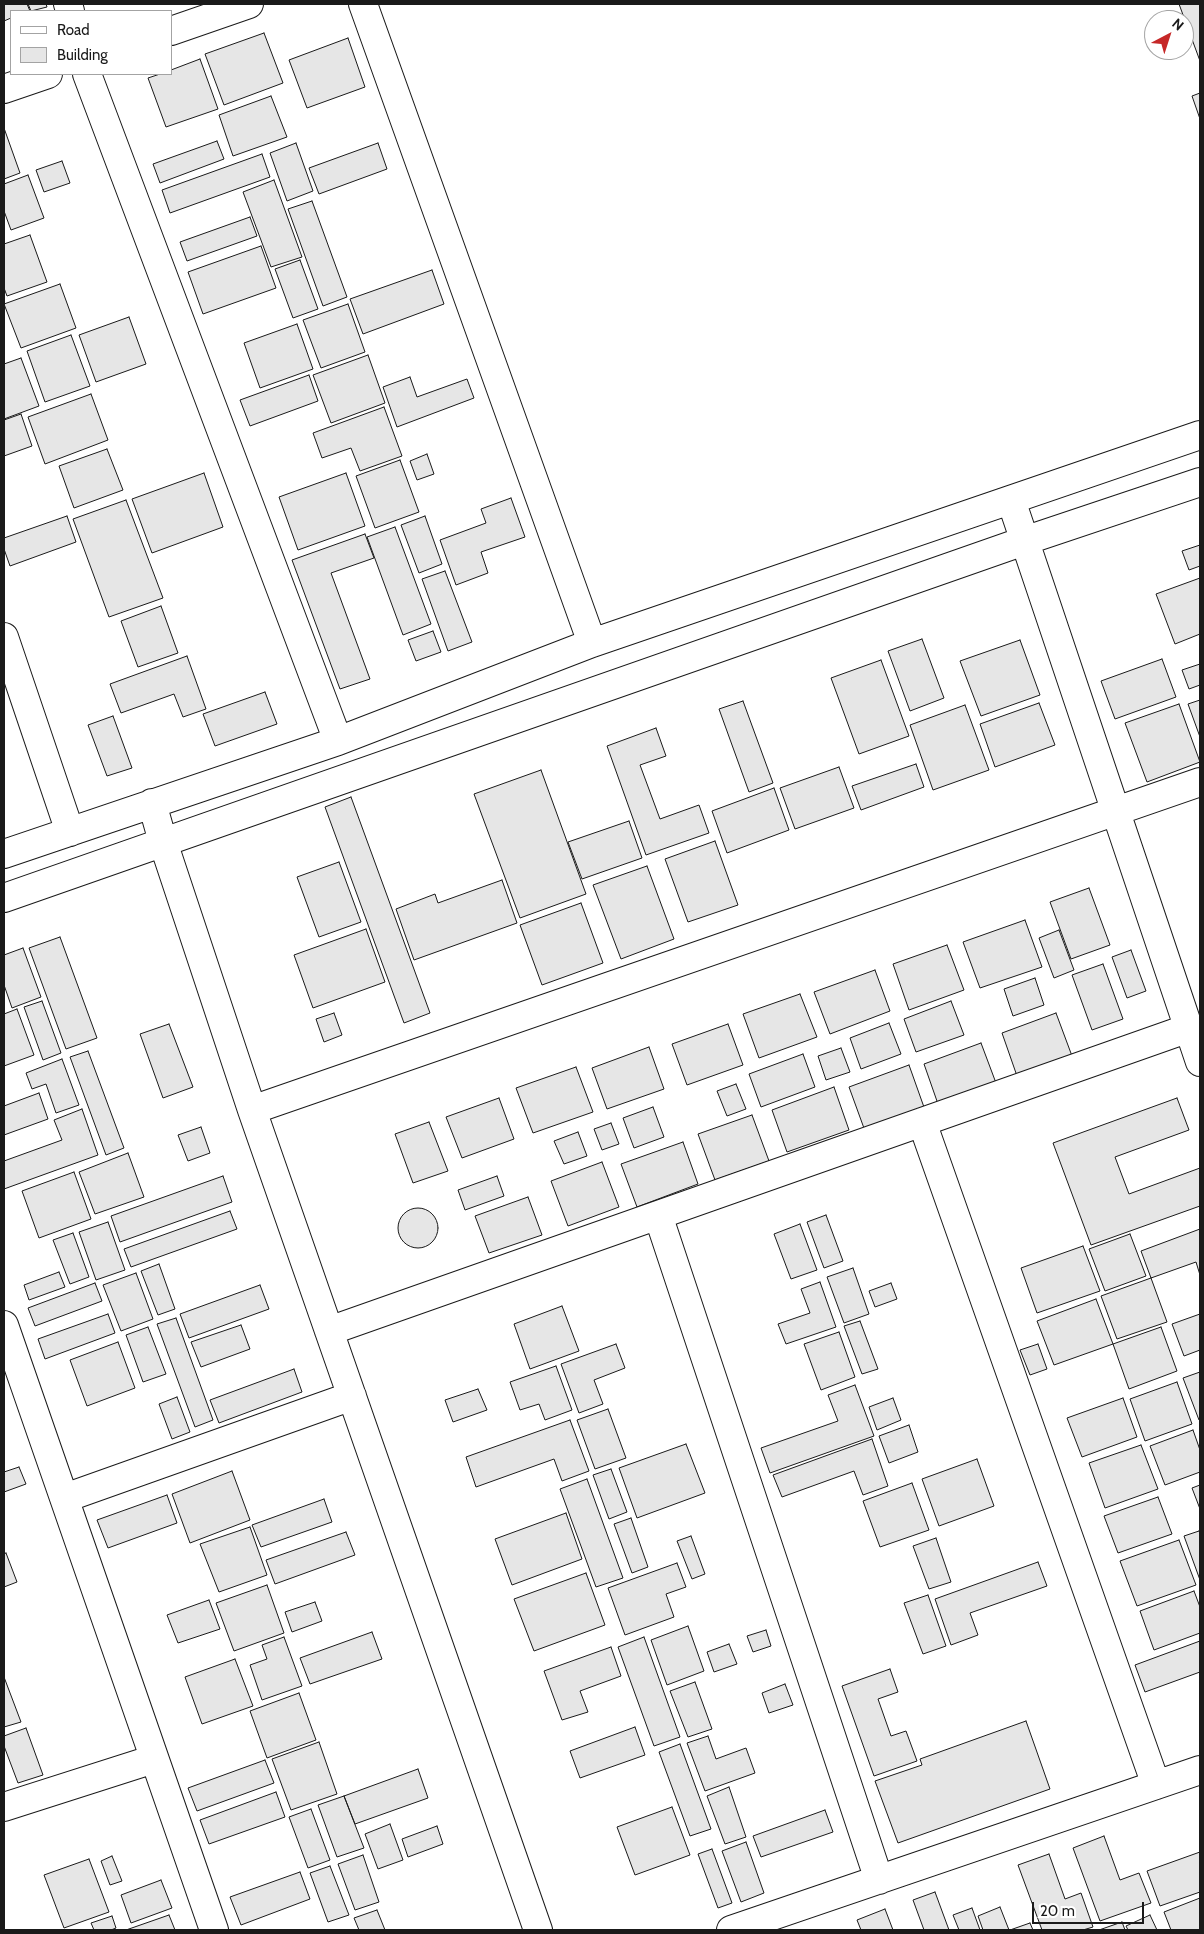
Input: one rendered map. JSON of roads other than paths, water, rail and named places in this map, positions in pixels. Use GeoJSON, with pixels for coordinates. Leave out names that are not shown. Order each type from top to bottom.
{"type":"FeatureCollection","features":[{"type":"Feature","properties":{"kind":"street"},"geometry":{"type":"LineString","coordinates":[[172,31],[249,4]]}},
{"type":"Feature","properties":{"kind":"street"},"geometry":{"type":"LineString","coordinates":[[363,4],[592,643]]}},
{"type":"Feature","properties":{"kind":"street"},"geometry":{"type":"LineString","coordinates":[[4,89],[45,75]]}},
{"type":"Feature","properties":{"kind":"street"},"geometry":{"type":"LineString","coordinates":[[88,75],[338,741]]}},
{"type":"Feature","properties":{"kind":"street"},"geometry":{"type":"LineString","coordinates":[[4,854],[338,741],[592,643],[1200,435]]}},
{"type":"Feature","properties":{"kind":"street"},"geometry":{"type":"LineString","coordinates":[[4,898],[1024,541],[1200,482]]}},
{"type":"Feature","properties":{"kind":"street"},"geometry":{"type":"LineString","coordinates":[[1011,500],[1200,1062]]}},
{"type":"Feature","properties":{"kind":"street"},"geometry":{"type":"LineString","coordinates":[[4,637],[70,832]]}},
{"type":"Feature","properties":{"kind":"street"},"geometry":{"type":"LineString","coordinates":[[252,1110],[1200,782]]}},
{"type":"Feature","properties":{"kind":"street"},"geometry":{"type":"LineString","coordinates":[[152,804],[252,1110],[538,1930]]}},
{"type":"Feature","properties":{"kind":"street"},"geometry":{"type":"LineString","coordinates":[[329,1331],[1189,1028]]}},
{"type":"Feature","properties":{"kind":"street"},"geometry":{"type":"LineString","coordinates":[[922,1122],[1156,1785]]}},
{"type":"Feature","properties":{"kind":"street"},"geometry":{"type":"LineString","coordinates":[[658,1215],[879,1880]]}},
{"type":"Feature","properties":{"kind":"street"},"geometry":{"type":"LineString","coordinates":[[4,1325],[214,1930]]}},
{"type":"Feature","properties":{"kind":"street"},"geometry":{"type":"LineString","coordinates":[[65,1498],[352,1396]]}},
{"type":"Feature","properties":{"kind":"street"},"geometry":{"type":"LineString","coordinates":[[4,1807],[154,1759]]}},
{"type":"Feature","properties":{"kind":"street"},"geometry":{"type":"LineString","coordinates":[[731,1930],[1200,1770]]}}]}
